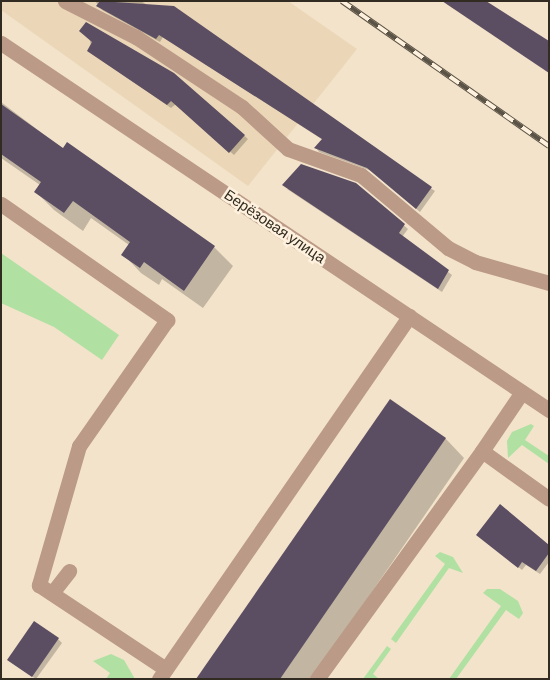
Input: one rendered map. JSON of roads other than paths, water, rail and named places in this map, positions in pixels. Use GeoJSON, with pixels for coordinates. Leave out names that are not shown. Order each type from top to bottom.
{"type":"FeatureCollection","features":[{"type":"Feature","properties":{"kind":"street"},"geometry":{"type":"LineString","coordinates":[[65,1],[136,37],[242,108],[288,149],[361,175],[448,248],[475,262],[549,283]]}},
{"type":"Feature","properties":{"kind":"street","name":"Берёзовая улица"},"geometry":{"type":"LineString","coordinates":[[1,43],[549,410]]}},
{"type":"Feature","properties":{"kind":"street"},"geometry":{"type":"LineString","coordinates":[[1,204],[167,320],[78,446],[40,584],[162,674],[409,316]]}},
{"type":"Feature","properties":{"kind":"street"},"geometry":{"type":"LineString","coordinates":[[317,679],[482,451],[522,392]]}},
{"type":"Feature","properties":{"kind":"street"},"geometry":{"type":"LineString","coordinates":[[482,451],[549,499]]}},
{"type":"Feature","properties":{"kind":"street"},"geometry":{"type":"LineString","coordinates":[[52,593],[69,570]]}},
{"type":"Feature","properties":{"kind":"railway"},"geometry":{"type":"LineString","coordinates":[[342,1],[549,146]]}}]}
